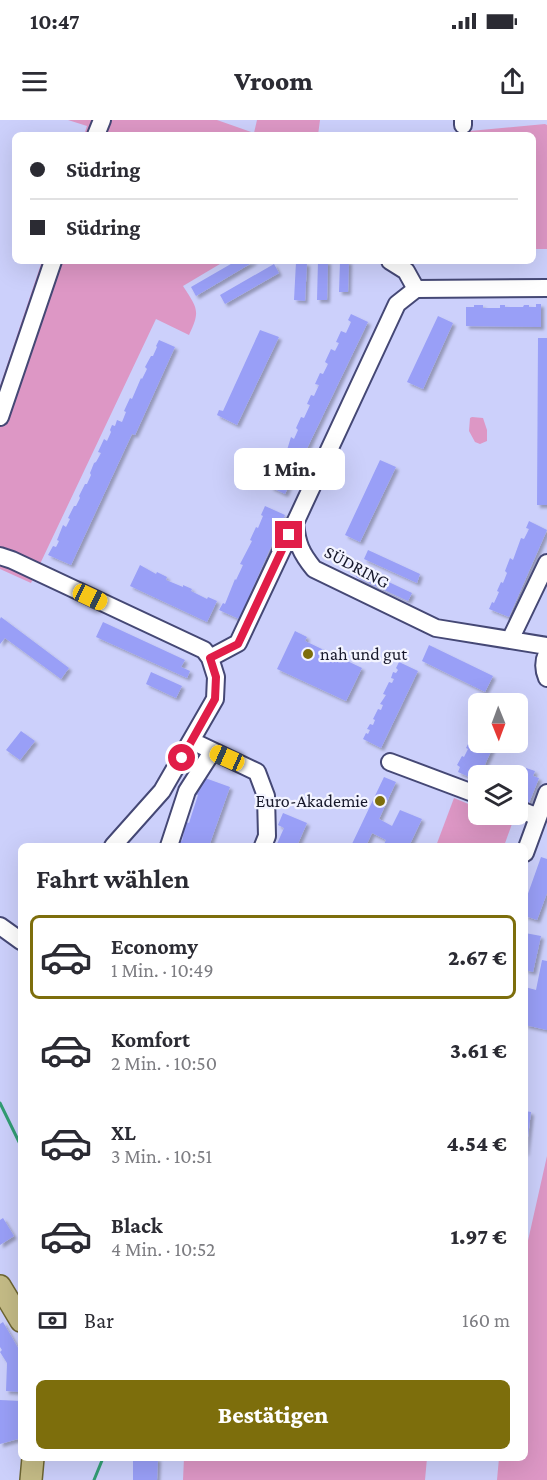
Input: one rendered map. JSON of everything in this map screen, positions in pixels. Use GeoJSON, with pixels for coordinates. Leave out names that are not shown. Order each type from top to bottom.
{"type":"FeatureCollection","features":[{"type":"Feature","properties":{"kind":"main road"},"geometry":{"type":"LineString","coordinates":[[0,1286],[18,1316]]}},
{"type":"Feature","properties":{"kind":"main road"},"geometry":{"type":"LineString","coordinates":[[31,1480],[33,1461]]}},
{"type":"Feature","properties":{"kind":"street"},"geometry":{"type":"LineString","coordinates":[[0,417],[52,264]]}},
{"type":"Feature","properties":{"kind":"street"},"geometry":{"type":"LineString","coordinates":[[395,264],[406,271],[416,289],[547,288]]}},
{"type":"Feature","properties":{"kind":"street","name":"SÜDRING"},"geometry":{"type":"LineString","coordinates":[[416,289],[397,304],[295,523],[297,540],[303,555],[314,569],[436,628],[547,646]]}},
{"type":"Feature","properties":{"kind":"street"},"geometry":{"type":"LineString","coordinates":[[210,658],[238,644],[289,535]]}},
{"type":"Feature","properties":{"kind":"street"},"geometry":{"type":"LineString","coordinates":[[0,556],[204,650],[210,658],[216,677],[215,699],[162,791],[116,843]]}},
{"type":"Feature","properties":{"kind":"street"},"geometry":{"type":"LineString","coordinates":[[510,640],[547,563]]}},
{"type":"Feature","properties":{"kind":"street"},"geometry":{"type":"LineString","coordinates":[[547,653],[543,662],[547,678]]}},
{"type":"Feature","properties":{"kind":"street"},"geometry":{"type":"LineString","coordinates":[[192,741],[257,772],[266,796],[265,841]]}},
{"type":"Feature","properties":{"kind":"street"},"geometry":{"type":"LineString","coordinates":[[170,843],[187,791],[212,752]]}},
{"type":"Feature","properties":{"kind":"street"},"geometry":{"type":"LineString","coordinates":[[390,762],[468,791]]}},
{"type":"Feature","properties":{"kind":"street"},"geometry":{"type":"LineString","coordinates":[[528,845],[547,793]]}},
{"type":"Feature","properties":{"kind":"street"},"geometry":{"type":"LineString","coordinates":[[528,813],[538,817]]}},
{"type":"Feature","properties":{"kind":"street"},"geometry":{"type":"LineString","coordinates":[[0,926],[18,938]]}},
{"type":"Feature","properties":{"kind":"shaded area"},"geometry":{"type":"Polygon","coordinates":[[[68,120],[217,120],[251,132],[85,132],[87,126],[68,120]]]}},
{"type":"Feature","properties":{"kind":"shaded area"},"geometry":{"type":"Polygon","coordinates":[[[257,120],[320,120],[318,132],[254,132],[257,120]]]}},
{"type":"Feature","properties":{"kind":"shaded area"},"geometry":{"type":"Polygon","coordinates":[[[547,125],[547,249],[536,249],[536,132],[459,132],[547,125]]]}},
{"type":"Feature","properties":{"kind":"shaded area"},"geometry":{"type":"Polygon","coordinates":[[[41,264],[220,264],[183,286],[196,309],[195,320],[189,335],[156,319],[31,583],[0,569],[0,386],[41,264]]]}},
{"type":"Feature","properties":{"kind":"shaded area"},"geometry":{"type":"Polygon","coordinates":[[[472,417],[483,418],[487,430],[487,441],[480,444],[475,442],[469,431],[472,417]]]}},
{"type":"Feature","properties":{"kind":"shaded area"},"geometry":{"type":"Polygon","coordinates":[[[454,798],[468,804],[468,825],[512,825],[505,843],[437,843],[454,798]]]}},
{"type":"Feature","properties":{"kind":"shaded area"},"geometry":{"type":"Polygon","coordinates":[[[547,1156],[547,1480],[497,1480],[499,1461],[528,1461],[528,1241],[547,1156]]]}},
{"type":"Feature","properties":{"kind":"shaded area"},"geometry":{"type":"Polygon","coordinates":[[[184,1461],[427,1461],[425,1480],[183,1480],[184,1461]]]}},
{"type":"Feature","properties":{"kind":"building"},"geometry":{"type":"Polygon","coordinates":[[[231,264],[250,264],[196,296],[191,287],[231,264]]]}},
{"type":"Feature","properties":{"kind":"building"},"geometry":{"type":"Polygon","coordinates":[[[274,264],[279,273],[225,304],[220,295],[274,264]]]}},
{"type":"Feature","properties":{"kind":"building"},"geometry":{"type":"Polygon","coordinates":[[[296,264],[307,264],[305,301],[294,300],[296,264]]]}},
{"type":"Feature","properties":{"kind":"building"},"geometry":{"type":"Polygon","coordinates":[[[318,264],[328,264],[327,300],[317,300],[318,264]]]}},
{"type":"Feature","properties":{"kind":"building"},"geometry":{"type":"Polygon","coordinates":[[[340,264],[349,264],[348,292],[339,292],[340,264]]]}},
{"type":"Feature","properties":{"kind":"building"},"geometry":{"type":"Polygon","coordinates":[[[536,304],[541,304],[541,327],[466,326],[466,307],[483,305],[483,308],[500,308],[500,305],[523,307],[529,305],[529,307],[536,307],[536,304]]]}},
{"type":"Feature","properties":{"kind":"building"},"geometry":{"type":"Polygon","coordinates":[[[351,314],[368,322],[285,494],[270,487],[274,485],[280,473],[276,472],[282,459],[285,460],[289,452],[287,450],[291,437],[294,439],[301,417],[304,418],[310,405],[307,404],[311,395],[314,396],[319,385],[315,384],[320,373],[323,374],[328,364],[325,362],[331,349],[335,351],[341,331],[346,333],[351,322],[348,320],[351,314]]]}},
{"type":"Feature","properties":{"kind":"building"},"geometry":{"type":"Polygon","coordinates":[[[438,316],[453,323],[423,389],[407,382],[438,316]]]}},
{"type":"Feature","properties":{"kind":"building"},"geometry":{"type":"Polygon","coordinates":[[[260,330],[279,337],[237,425],[217,415],[219,410],[223,411],[260,330]]]}},
{"type":"Feature","properties":{"kind":"building"},"geometry":{"type":"Polygon","coordinates":[[[538,338],[547,338],[547,505],[537,505],[538,338]]]}},
{"type":"Feature","properties":{"kind":"building"},"geometry":{"type":"Polygon","coordinates":[[[159,340],[175,347],[71,565],[48,555],[53,546],[56,547],[63,525],[66,527],[70,519],[68,518],[87,484],[94,463],[101,453],[98,452],[104,439],[107,441],[112,425],[115,426],[117,420],[122,422],[126,412],[124,411],[147,369],[145,367],[153,356],[159,340]]]}},
{"type":"Feature","properties":{"kind":"building"},"geometry":{"type":"Polygon","coordinates":[[[380,460],[396,467],[360,542],[345,535],[380,460]]]}},
{"type":"Feature","properties":{"kind":"building"},"geometry":{"type":"Polygon","coordinates":[[[265,506],[285,515],[239,619],[219,610],[223,603],[225,604],[243,565],[240,564],[252,541],[250,540],[256,527],[258,528],[265,506]]]}},
{"type":"Feature","properties":{"kind":"building"},"geometry":{"type":"Polygon","coordinates":[[[529,521],[547,530],[509,617],[489,609],[499,592],[497,591],[501,582],[503,583],[510,558],[513,560],[521,538],[524,539],[529,529],[526,528],[529,521]]]}},
{"type":"Feature","properties":{"kind":"building"},"geometry":{"type":"Polygon","coordinates":[[[368,550],[420,574],[417,583],[364,559],[368,550]]]}},
{"type":"Feature","properties":{"kind":"building"},"geometry":{"type":"Polygon","coordinates":[[[140,565],[167,577],[166,580],[192,589],[191,591],[207,599],[208,597],[217,601],[207,622],[130,586],[140,565]]]}},
{"type":"Feature","properties":{"kind":"building"},"geometry":{"type":"Polygon","coordinates":[[[359,568],[412,593],[408,601],[356,577],[359,568]]]}},
{"type":"Feature","properties":{"kind":"building"},"geometry":{"type":"Polygon","coordinates":[[[1,617],[69,668],[61,679],[5,638],[0,644],[1,617]]]}},
{"type":"Feature","properties":{"kind":"building"},"geometry":{"type":"Polygon","coordinates":[[[103,622],[185,660],[181,667],[190,671],[187,678],[96,637],[103,622]]]}},
{"type":"Feature","properties":{"kind":"building","name":"nah und gut"},"geometry":{"type":"Polygon","coordinates":[[[295,631],[307,637],[305,641],[362,668],[346,701],[277,669],[295,631]]]}},
{"type":"Feature","properties":{"kind":"building"},"geometry":{"type":"Polygon","coordinates":[[[429,645],[493,676],[485,692],[422,661],[429,645]]]}},
{"type":"Feature","properties":{"kind":"building"},"geometry":{"type":"Polygon","coordinates":[[[399,662],[418,671],[381,748],[363,739],[370,730],[367,729],[370,724],[373,725],[378,709],[381,710],[383,705],[380,704],[386,695],[383,694],[389,682],[392,683],[394,679],[391,678],[393,672],[396,673],[398,670],[396,668],[399,662]]]}},
{"type":"Feature","properties":{"kind":"building"},"geometry":{"type":"Polygon","coordinates":[[[151,672],[182,686],[176,698],[146,684],[151,672]]]}},
{"type":"Feature","properties":{"kind":"building"},"geometry":{"type":"Polygon","coordinates":[[[21,731],[35,741],[20,760],[6,750],[21,731]]]}},
{"type":"Feature","properties":{"kind":"building"},"geometry":{"type":"Polygon","coordinates":[[[468,749],[468,753],[490,753],[485,765],[468,765],[468,776],[458,772],[460,767],[457,765],[462,756],[464,757],[468,749]]]}},
{"type":"Feature","properties":{"kind":"building"},"geometry":{"type":"Polygon","coordinates":[[[528,769],[535,771],[533,776],[539,778],[529,803],[528,769]]]}},
{"type":"Feature","properties":{"kind":"building"},"geometry":{"type":"Polygon","coordinates":[[[384,777],[396,782],[379,819],[392,826],[400,810],[422,819],[410,843],[384,843],[386,840],[372,833],[367,843],[352,843],[384,777]]]}},
{"type":"Feature","properties":{"kind":"building"},"geometry":{"type":"Polygon","coordinates":[[[205,778],[230,787],[210,843],[179,843],[180,840],[182,841],[186,822],[189,823],[200,782],[203,783],[205,778]]]}},
{"type":"Feature","properties":{"kind":"building"},"geometry":{"type":"Polygon","coordinates":[[[283,813],[307,823],[298,843],[277,843],[284,828],[278,825],[283,813]]]}},
{"type":"Feature","properties":{"kind":"building"},"geometry":{"type":"Polygon","coordinates":[[[541,857],[547,859],[547,893],[537,920],[528,917],[528,894],[541,857]]]}},
{"type":"Feature","properties":{"kind":"building"},"geometry":{"type":"Polygon","coordinates":[[[528,934],[541,936],[533,972],[528,971],[528,934]]]}},
{"type":"Feature","properties":{"kind":"building"},"geometry":{"type":"Polygon","coordinates":[[[542,960],[547,961],[547,1030],[528,1026],[528,988],[536,990],[542,960]]]}},
{"type":"Feature","properties":{"kind":"building"},"geometry":{"type":"Polygon","coordinates":[[[528,1112],[531,1112],[528,1137],[528,1112]]]}},
{"type":"Feature","properties":{"kind":"building"},"geometry":{"type":"Polygon","coordinates":[[[3,1218],[14,1236],[0,1245],[0,1220],[3,1218]]]}},
{"type":"Feature","properties":{"kind":"building"},"geometry":{"type":"Polygon","coordinates":[[[3,1322],[18,1348],[18,1392],[6,1391],[7,1363],[0,1352],[2,1350],[0,1324],[3,1322]]]}},
{"type":"Feature","properties":{"kind":"building"},"geometry":{"type":"Polygon","coordinates":[[[0,1400],[18,1401],[18,1439],[0,1444],[0,1400]]]}},
{"type":"Feature","properties":{"kind":"building"},"geometry":{"type":"Polygon","coordinates":[[[133,1461],[158,1461],[157,1480],[133,1480],[133,1461]]]}},
{"type":"Feature","properties":{"kind":"waterway"},"geometry":{"type":"LineString","coordinates":[[0,1103],[18,1140]]}},
{"type":"Feature","properties":{"kind":"waterway"},"geometry":{"type":"LineString","coordinates":[[94,1480],[102,1461]]}},
{"type":"Feature","properties":{"kind":"place","name":"nah und gut"},"geometry":{"type":"Point","coordinates":[308,654]}},
{"type":"Feature","properties":{"kind":"place","name":"Euro-Akademie"},"geometry":{"type":"Point","coordinates":[380,801]}},
{"type":"Feature","properties":{"kind":"route"},"geometry":{"type":"LineString","coordinates":[[182,758],[215,699],[216,677],[210,658],[238,644],[289,535]]}}]}
